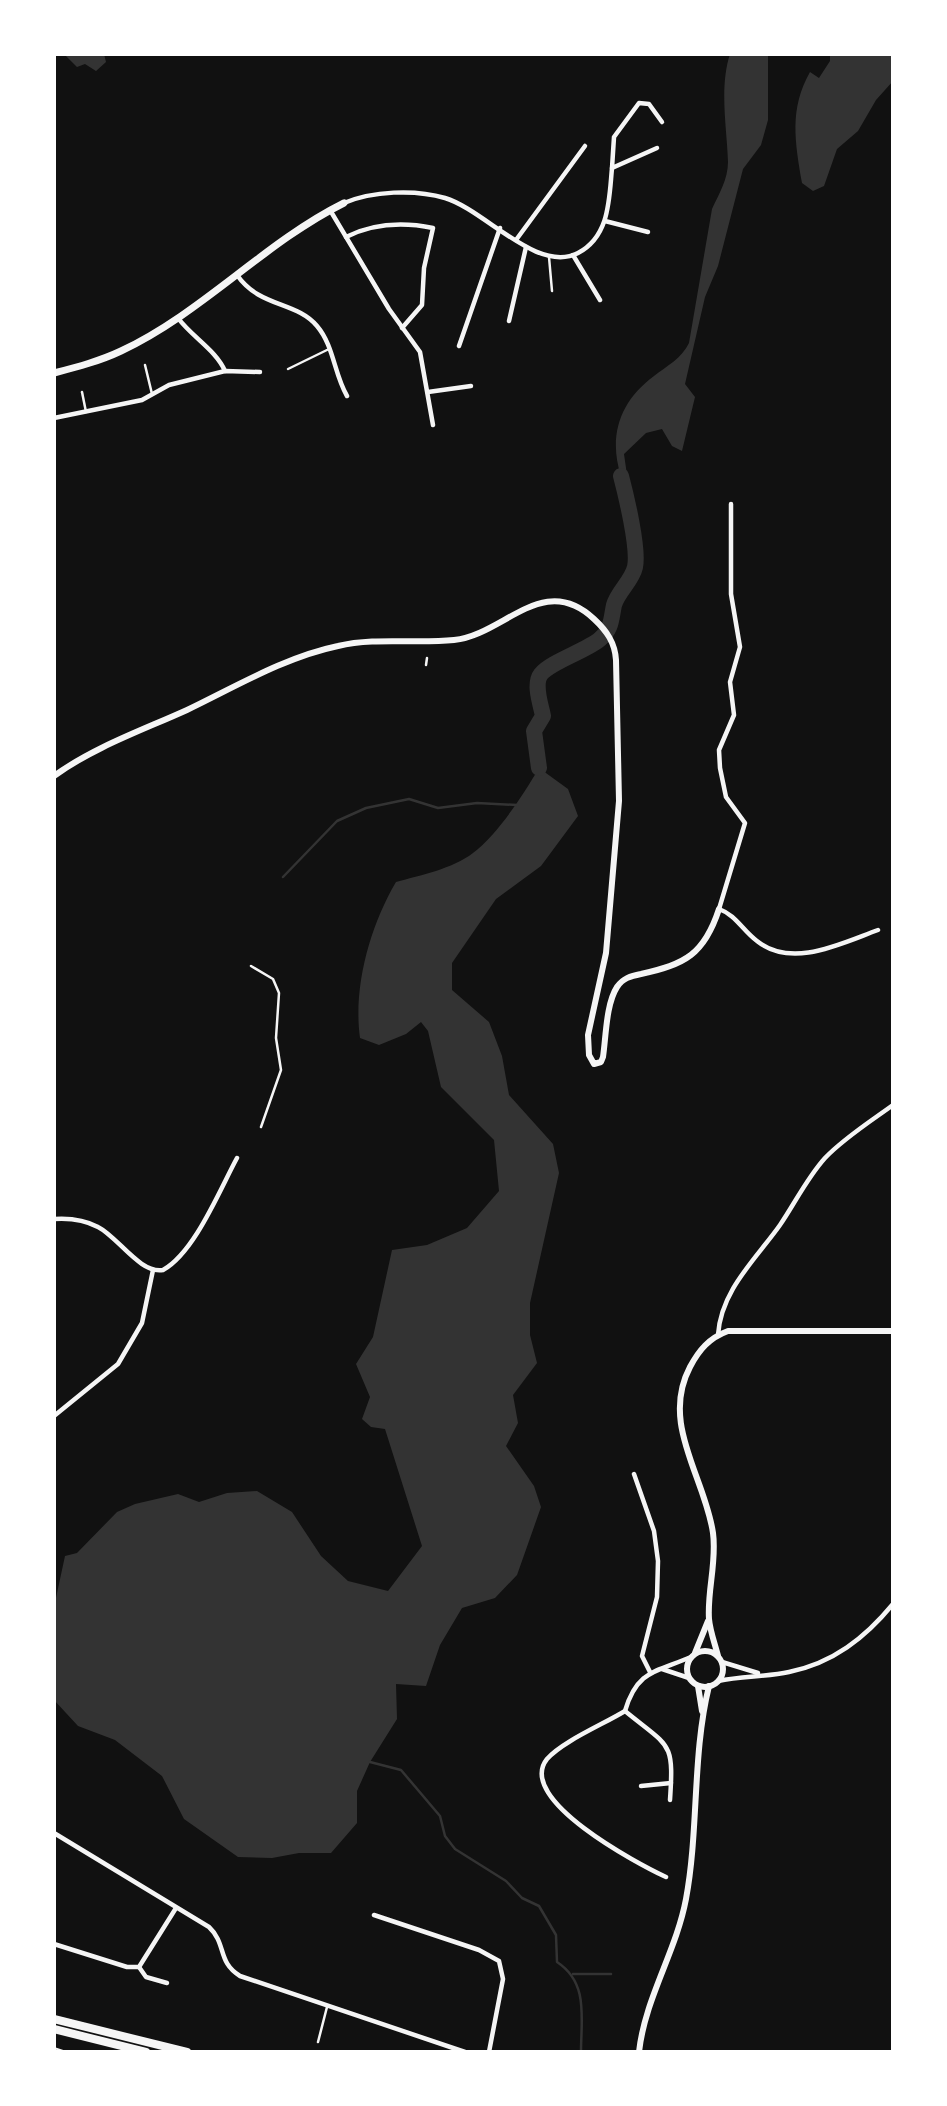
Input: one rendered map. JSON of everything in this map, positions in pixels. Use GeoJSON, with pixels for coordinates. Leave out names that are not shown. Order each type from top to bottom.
{"type":"FeatureCollection","features":[{"type":"Feature","properties":{"kind":"main road"},"geometry":{"type":"LineString","coordinates":[[54,373],[121,351],[178,318],[303,226],[345,203]]}},
{"type":"Feature","properties":{"kind":"main road"},"geometry":{"type":"LineString","coordinates":[[54,2019],[187,2052]]}},
{"type":"Feature","properties":{"kind":"main road"},"geometry":{"type":"LineString","coordinates":[[54,2029],[146,2052]]}},
{"type":"Feature","properties":{"kind":"street"},"geometry":{"type":"LineString","coordinates":[[345,203],[359,197],[420,194],[445,198],[500,228],[526,247],[549,257],[573,255],[596,239],[605,220],[613,140],[639,103],[649,104],[662,122]]}},
{"type":"Feature","properties":{"kind":"street"},"geometry":{"type":"LineString","coordinates":[[516,240],[585,146]]}},
{"type":"Feature","properties":{"kind":"street"},"geometry":{"type":"LineString","coordinates":[[612,168],[657,148]]}},
{"type":"Feature","properties":{"kind":"street"},"geometry":{"type":"LineString","coordinates":[[330,211],[402,328],[420,352],[433,425]]}},
{"type":"Feature","properties":{"kind":"street"},"geometry":{"type":"LineString","coordinates":[[605,220],[648,232]]}},
{"type":"Feature","properties":{"kind":"street"},"geometry":{"type":"LineString","coordinates":[[346,237],[390,224],[433,228],[424,268],[422,304],[402,328]]}},
{"type":"Feature","properties":{"kind":"street"},"geometry":{"type":"LineString","coordinates":[[458,346],[500,228]]}},
{"type":"Feature","properties":{"kind":"street"},"geometry":{"type":"LineString","coordinates":[[509,321],[526,247]]}},
{"type":"Feature","properties":{"kind":"street"},"geometry":{"type":"LineString","coordinates":[[573,255],[600,300]]}},
{"type":"Feature","properties":{"kind":"street"},"geometry":{"type":"LineString","coordinates":[[237,275],[260,298],[305,316],[317,325],[346,396]]}},
{"type":"Feature","properties":{"kind":"street"},"geometry":{"type":"LineString","coordinates":[[178,318],[189,332],[219,358],[225,371]]}},
{"type":"Feature","properties":{"kind":"street"},"geometry":{"type":"LineString","coordinates":[[54,418],[142,400],[169,385],[225,371],[260,372]]}},
{"type":"Feature","properties":{"kind":"street"},"geometry":{"type":"LineString","coordinates":[[428,392],[471,386]]}},
{"type":"Feature","properties":{"kind":"street"},"geometry":{"type":"LineString","coordinates":[[54,776],[93,754],[285,664],[338,646],[394,640],[456,640],[546,601],[578,607],[603,628],[611,640],[616,660],[619,801],[606,953],[587,1035],[589,1055],[594,1064],[601,1062],[618,985],[632,976],[669,968],[687,959],[703,946],[719,909],[744,822],[726,797],[719,750],[734,715],[730,682],[740,647],[731,594],[731,505]]}},
{"type":"Feature","properties":{"kind":"street"},"geometry":{"type":"LineString","coordinates":[[719,909],[728,912],[756,941],[783,953],[805,953],[878,930]]}},
{"type":"Feature","properties":{"kind":"street"},"geometry":{"type":"LineString","coordinates":[[718,1335],[723,1309],[740,1276],[781,1223],[818,1168],[827,1157],[893,1105]]}},
{"type":"Feature","properties":{"kind":"street"},"geometry":{"type":"LineString","coordinates":[[153,1270],[169,1266],[205,1220],[237,1158]]}},
{"type":"Feature","properties":{"kind":"street"},"geometry":{"type":"LineString","coordinates":[[54,1219],[74,1220],[97,1227],[153,1270]]}},
{"type":"Feature","properties":{"kind":"street"},"geometry":{"type":"LineString","coordinates":[[54,1416],[118,1364],[142,1323],[153,1270]]}},
{"type":"Feature","properties":{"kind":"street"},"geometry":{"type":"LineString","coordinates":[[718,1681],[723,1672],[709,1619],[713,1536],[707,1508],[684,1443],[679,1416],[687,1372],[703,1347],[718,1335],[740,1330],[893,1331]]}},
{"type":"Feature","properties":{"kind":"street"},"geometry":{"type":"LineString","coordinates":[[634,1474],[654,1531],[657,1561],[657,1597],[642,1656],[650,1672]]}},
{"type":"Feature","properties":{"kind":"street"},"geometry":{"type":"LineString","coordinates":[[698,1686],[816,1665],[844,1651],[893,1604]]}},
{"type":"Feature","properties":{"kind":"street"},"geometry":{"type":"LineString","coordinates":[[690,1678],[687,1667],[709,1619]]}},
{"type":"Feature","properties":{"kind":"street"},"geometry":{"type":"LineString","coordinates":[[666,1877],[607,1846],[554,1802],[543,1788],[542,1768],[548,1758],[625,1711],[632,1690],[650,1672],[707,1650],[720,1659],[759,1674]]}},
{"type":"Feature","properties":{"kind":"street"},"geometry":{"type":"LineString","coordinates":[[661,1669],[690,1678],[698,1686],[702,1714]]}},
{"type":"Feature","properties":{"kind":"street"},"geometry":{"type":"LineString","coordinates":[[639,2052],[645,2017],[671,1956],[685,1903],[692,1864],[702,1714],[709,1686]]}},
{"type":"Feature","properties":{"kind":"street"},"geometry":{"type":"LineString","coordinates":[[625,1711],[669,1749],[672,1757],[670,1800]]}},
{"type":"Feature","properties":{"kind":"street"},"geometry":{"type":"LineString","coordinates":[[641,1786],[671,1783]]}},
{"type":"Feature","properties":{"kind":"street"},"geometry":{"type":"LineString","coordinates":[[54,1833],[209,1927],[216,1933],[227,1967],[240,1976],[465,2052]]}},
{"type":"Feature","properties":{"kind":"street"},"geometry":{"type":"LineString","coordinates":[[139,1967],[176,1908]]}},
{"type":"Feature","properties":{"kind":"street"},"geometry":{"type":"LineString","coordinates":[[373,1915],[478,1950],[499,1961],[503,1979],[489,2052]]}},
{"type":"Feature","properties":{"kind":"street"},"geometry":{"type":"LineString","coordinates":[[54,1944],[127,1967],[139,1967]]}},
{"type":"Feature","properties":{"kind":"street"},"geometry":{"type":"LineString","coordinates":[[139,1967],[146,1977],[167,1983]]}},
{"type":"Feature","properties":{"kind":"lane"},"geometry":{"type":"LineString","coordinates":[[549,257],[552,291]]}},
{"type":"Feature","properties":{"kind":"lane"},"geometry":{"type":"LineString","coordinates":[[288,369],[329,349]]}},
{"type":"Feature","properties":{"kind":"lane"},"geometry":{"type":"LineString","coordinates":[[145,365],[152,394]]}},
{"type":"Feature","properties":{"kind":"lane"},"geometry":{"type":"LineString","coordinates":[[82,391],[86,412]]}},
{"type":"Feature","properties":{"kind":"lane"},"geometry":{"type":"LineString","coordinates":[[426,658],[426,665]]}},
{"type":"Feature","properties":{"kind":"lane"},"geometry":{"type":"LineString","coordinates":[[251,966],[273,979],[279,993],[276,1038],[281,1070],[261,1127]]}},
{"type":"Feature","properties":{"kind":"lane"},"geometry":{"type":"LineString","coordinates":[[318,2042],[328,2004]]}},
{"type":"Feature","properties":{"kind":"path"},"geometry":{"type":"LineString","coordinates":[[54,2048],[66,2052]]}},
{"type":"Feature","properties":{"kind":"shaded area"},"geometry":{"type":"Polygon","coordinates":[[[64,54],[104,54],[106,62],[96,71],[85,64],[77,67],[64,54]]]}},
{"type":"Feature","properties":{"kind":"shaded area"},"geometry":{"type":"Polygon","coordinates":[[[730,54],[768,54],[768,120],[761,145],[743,169],[718,266],[705,297],[685,384],[695,397],[682,451],[672,446],[662,429],[646,433],[624,454],[627,475],[621,476],[616,447],[620,420],[625,408],[642,386],[678,357],[689,343],[712,209],[728,168],[724,94],[730,54]]]}},
{"type":"Feature","properties":{"kind":"shaded area"},"geometry":{"type":"Polygon","coordinates":[[[830,54],[893,54],[893,81],[876,100],[858,131],[837,149],[824,186],[813,191],[802,183],[796,140],[796,113],[803,86],[810,72],[819,78],[830,61],[830,54]]]}},
{"type":"Feature","properties":{"kind":"shaded area"},"geometry":{"type":"Polygon","coordinates":[[[539,768],[568,789],[578,816],[541,866],[496,899],[452,963],[452,990],[489,1022],[502,1056],[509,1095],[553,1144],[559,1173],[530,1303],[530,1335],[537,1363],[513,1395],[518,1423],[506,1446],[534,1486],[541,1507],[517,1575],[495,1598],[462,1608],[440,1645],[426,1686],[396,1684],[397,1719],[370,1762],[357,1791],[357,1823],[331,1853],[299,1853],[272,1858],[238,1857],[184,1819],[162,1776],[115,1740],[78,1726],[54,1700],[54,1607],[65,1556],[77,1553],[117,1512],[135,1504],[178,1494],[199,1502],[227,1493],[257,1491],[292,1512],[321,1556],[348,1581],[388,1591],[422,1546],[385,1429],[371,1427],[362,1419],[370,1397],[356,1364],[373,1337],[392,1250],[427,1245],[467,1228],[499,1191],[494,1140],[441,1087],[428,1031],[421,1022],[406,1034],[379,1045],[360,1038],[358,1018],[361,978],[371,937],[396,882],[446,867],[473,853],[501,825],[539,768]]]}},
{"type":"Feature","properties":{"kind":"waterway"},"geometry":{"type":"LineString","coordinates":[[539,768],[534,731],[543,716],[538,695],[539,678],[552,665],[604,635],[610,624],[616,600],[635,567],[634,535],[621,476]]}},
{"type":"Feature","properties":{"kind":"waterway"},"geometry":{"type":"LineString","coordinates":[[283,877],[337,821],[366,808],[409,799],[438,808],[477,803],[517,805]]}},
{"type":"Feature","properties":{"kind":"waterway"},"geometry":{"type":"LineString","coordinates":[[370,1762],[401,1770],[440,1816],[445,1836],[455,1849],[506,1881],[522,1898],[539,1906],[556,1935],[557,1962],[574,1980],[579,1991],[582,2014],[581,2052]]}},
{"type":"Feature","properties":{"kind":"waterway"},"geometry":{"type":"LineString","coordinates":[[573,1974],[611,1974]]}}]}
